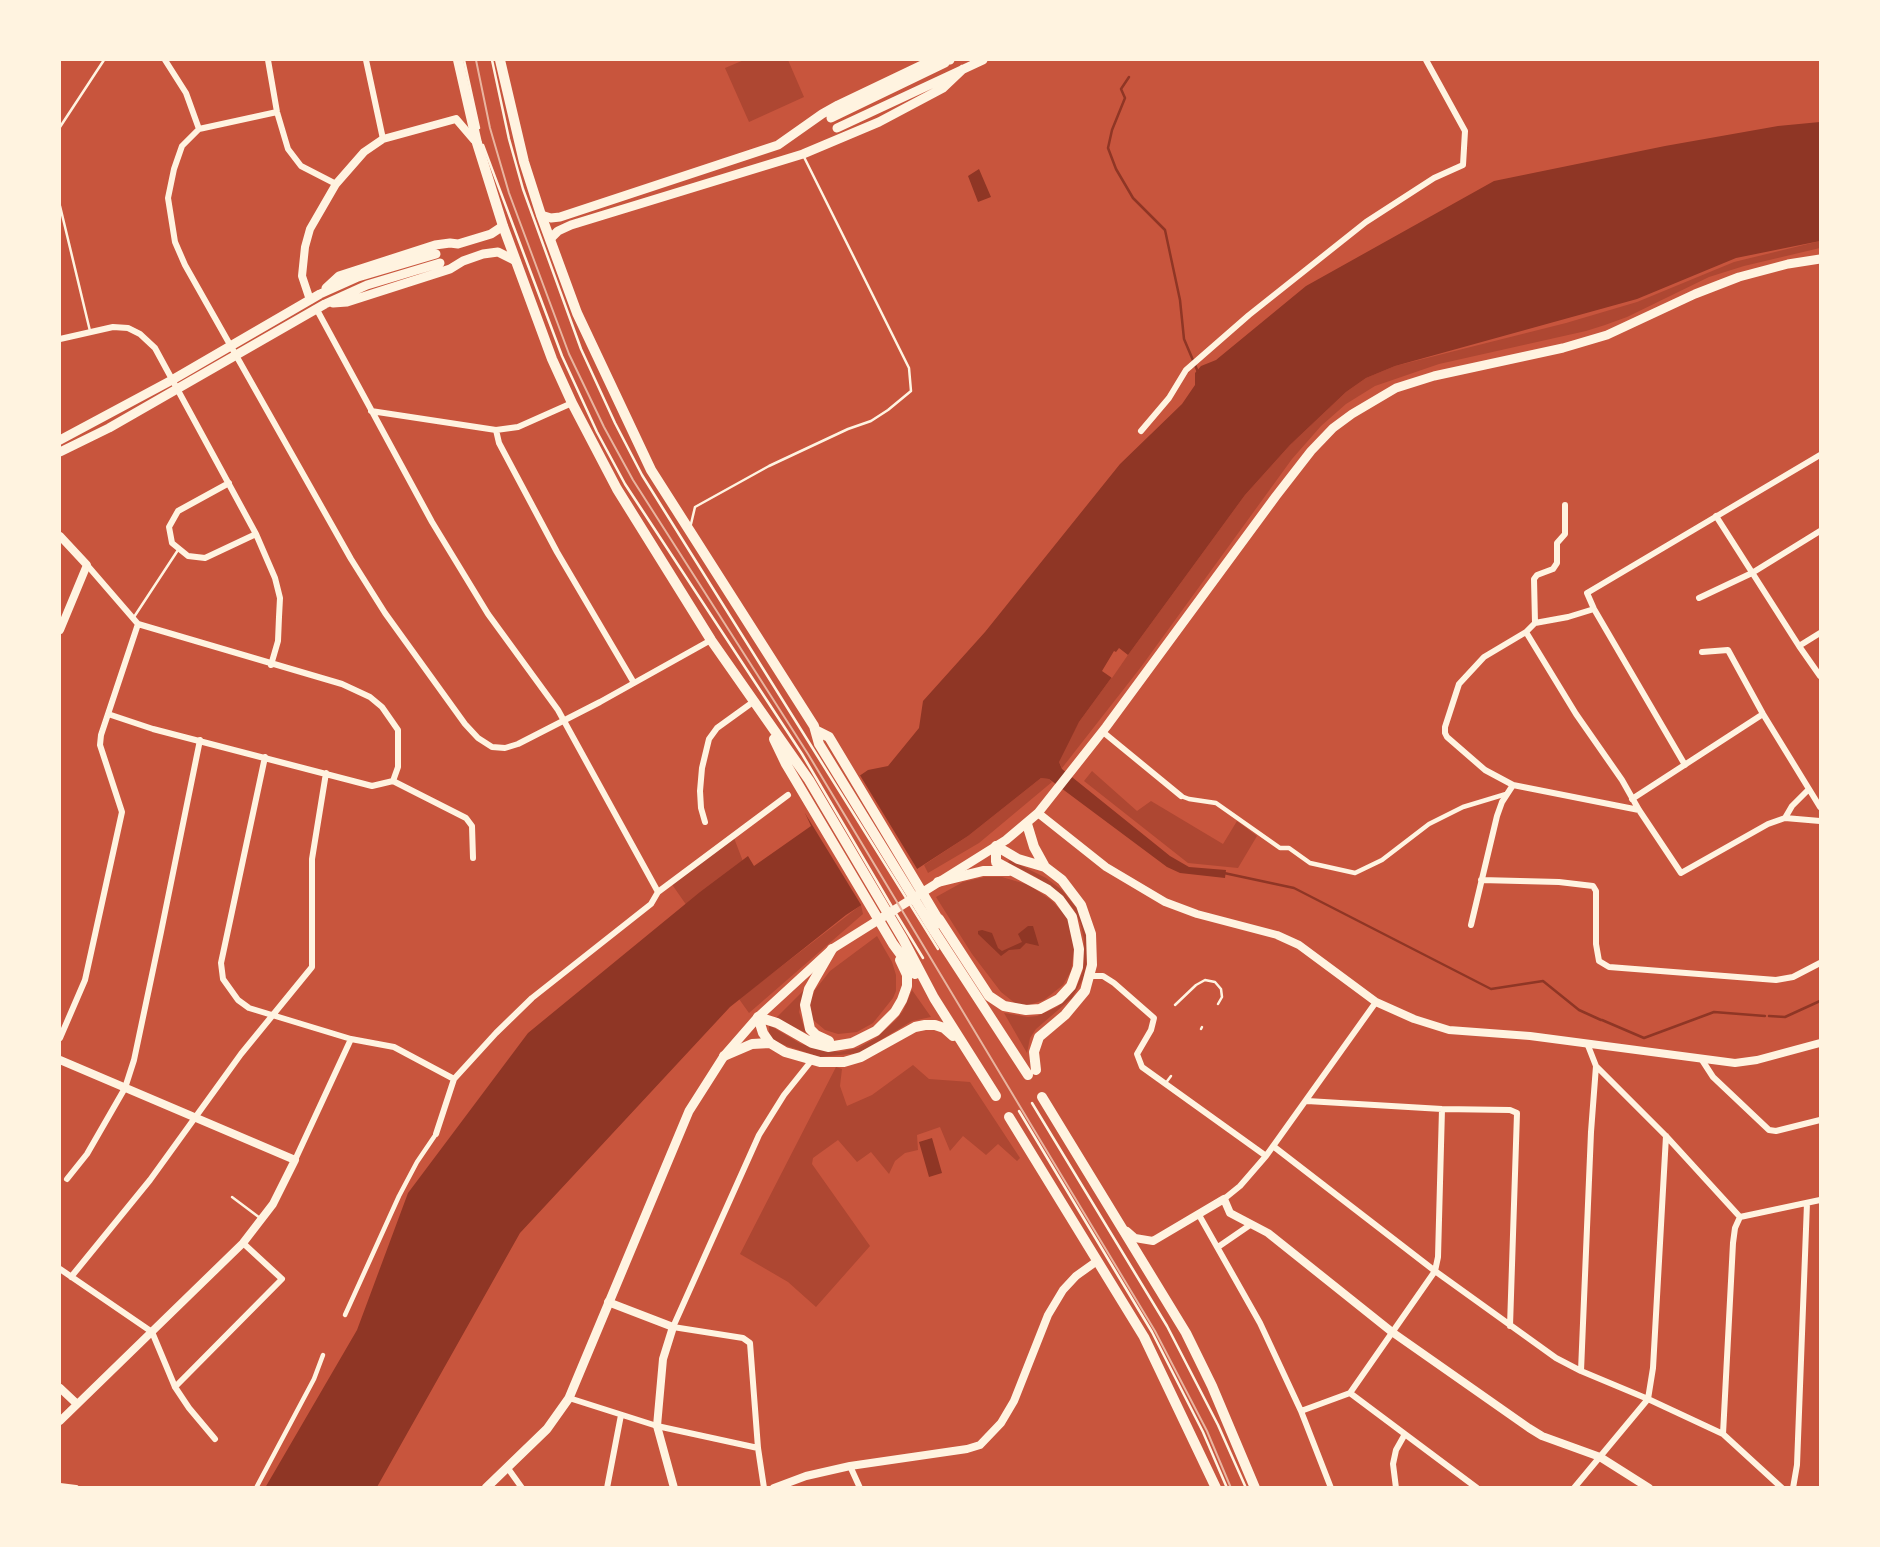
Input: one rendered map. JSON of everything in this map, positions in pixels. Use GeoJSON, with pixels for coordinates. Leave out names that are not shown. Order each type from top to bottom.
{"type":"FeatureCollection","features":[{"type":"Feature","properties":{"kind":"highway"},"geometry":{"type":"LineString","coordinates":[[458,60],[477,143],[503,226],[552,359],[572,403],[617,489],[711,640],[794,759],[899,940],[996,1096]]}},
{"type":"Feature","properties":{"kind":"highway"},"geometry":{"type":"LineString","coordinates":[[500,60],[524,162],[541,215],[578,313],[651,470],[817,731],[829,737],[958,964],[1032,1072],[1037,1040],[1085,991],[1090,976],[1092,945],[1085,914],[1069,887],[1045,867],[1034,847],[1027,824]]}},
{"type":"Feature","properties":{"kind":"highway"},"geometry":{"type":"LineString","coordinates":[[817,731],[816,745],[932,921],[989,996],[1004,1006],[1040,1009],[1066,992],[1076,975],[1079,949],[1076,929],[1072,917],[1059,900],[1037,883],[996,862],[996,846]]}},
{"type":"Feature","properties":{"kind":"highway"},"geometry":{"type":"LineString","coordinates":[[996,846],[1018,859],[1045,867]]}},
{"type":"Feature","properties":{"kind":"highway"},"geometry":{"type":"LineString","coordinates":[[938,881],[983,871],[1012,872]]}},
{"type":"Feature","properties":{"kind":"highway"},"geometry":{"type":"LineString","coordinates":[[758,1017],[777,1023],[812,1043],[828,1047],[845,1046],[876,1031],[895,1012],[907,986],[899,940]]}},
{"type":"Feature","properties":{"kind":"highway"},"geometry":{"type":"LineString","coordinates":[[832,949],[809,989],[805,1012],[807,1023],[813,1032],[821,1038],[845,1046]]}},
{"type":"Feature","properties":{"kind":"highway"},"geometry":{"type":"LineString","coordinates":[[758,1017],[762,1033],[770,1043],[785,1052],[812,1060],[833,1063],[861,1057],[915,1027],[925,1025],[944,1028],[967,1051]]}},
{"type":"Feature","properties":{"kind":"highway"},"geometry":{"type":"LineString","coordinates":[[724,1056],[752,1044],[770,1043]]}},
{"type":"Feature","properties":{"kind":"highway"},"geometry":{"type":"LineString","coordinates":[[1037,1100],[1120,1224],[1189,1340],[1255,1488]]}},
{"type":"Feature","properties":{"kind":"highway"},"geometry":{"type":"LineString","coordinates":[[1014,1114],[1097,1261],[1144,1337],[1216,1488]]}},
{"type":"Feature","properties":{"kind":"main road"},"geometry":{"type":"LineString","coordinates":[[541,215],[556,218],[778,145],[822,114],[850,100],[926,64],[952,60]]}},
{"type":"Feature","properties":{"kind":"main road"},"geometry":{"type":"LineString","coordinates":[[831,118],[952,60]]}},
{"type":"Feature","properties":{"kind":"main road"},"geometry":{"type":"LineString","coordinates":[[837,128],[983,60]]}},
{"type":"Feature","properties":{"kind":"main road"},"geometry":{"type":"LineString","coordinates":[[550,239],[564,228],[604,214],[803,154],[879,122],[943,89],[963,69]]}},
{"type":"Feature","properties":{"kind":"main road"},"geometry":{"type":"LineString","coordinates":[[778,145],[783,161]]}},
{"type":"Feature","properties":{"kind":"main road"},"geometry":{"type":"LineString","coordinates":[[601,204],[604,214]]}},
{"type":"Feature","properties":{"kind":"main road"},"geometry":{"type":"LineString","coordinates":[[317,304],[320,294],[339,276],[435,244],[458,244],[497,231],[503,226]]}},
{"type":"Feature","properties":{"kind":"main road"},"geometry":{"type":"LineString","coordinates":[[458,244],[463,261]]}},
{"type":"Feature","properties":{"kind":"main road"},"geometry":{"type":"LineString","coordinates":[[317,304],[347,302],[450,269],[463,261],[498,252],[516,261]]}},
{"type":"Feature","properties":{"kind":"main road"},"geometry":{"type":"LineString","coordinates":[[60,452],[109,428],[232,350],[317,304],[438,259],[358,277],[320,294]]}},
{"type":"Feature","properties":{"kind":"main road"},"geometry":{"type":"LineString","coordinates":[[486,1488],[547,1429],[569,1398],[689,1111],[724,1056],[758,1017],[832,949],[996,846],[1038,813],[1103,732],[1304,460],[1333,428],[1396,388],[1434,376],[1563,348],[1607,335],[1695,294],[1739,277],[1788,264],[1821,259]]}},
{"type":"Feature","properties":{"kind":"main road"},"geometry":{"type":"LineString","coordinates":[[60,440],[175,384]]}},
{"type":"Feature","properties":{"kind":"street"},"geometry":{"type":"LineString","coordinates":[[165,60],[186,93],[198,129]]}},
{"type":"Feature","properties":{"kind":"street"},"geometry":{"type":"LineString","coordinates":[[268,60],[276,112],[288,149],[311,173],[336,184]]}},
{"type":"Feature","properties":{"kind":"street"},"geometry":{"type":"LineString","coordinates":[[366,60],[383,139]]}},
{"type":"Feature","properties":{"kind":"street"},"geometry":{"type":"LineString","coordinates":[[1141,430],[1196,361],[1298,274],[1366,222],[1434,178],[1463,165],[1465,131],[1426,60]]}},
{"type":"Feature","properties":{"kind":"street"},"geometry":{"type":"LineString","coordinates":[[276,112],[198,129],[182,146],[168,198],[175,242],[232,350],[379,605],[465,724],[478,738],[492,747],[505,748],[519,744],[711,640]]}},
{"type":"Feature","properties":{"kind":"street"},"geometry":{"type":"LineString","coordinates":[[477,143],[461,121],[456,119],[383,139],[364,152],[336,184],[310,229],[302,276],[432,522],[488,614],[540,683],[564,721],[658,892]]}},
{"type":"Feature","properties":{"kind":"street"},"geometry":{"type":"LineString","coordinates":[[60,339],[113,327],[128,328],[140,334],[155,348],[256,534],[275,578],[280,598],[278,641],[271,665]]}},
{"type":"Feature","properties":{"kind":"street"},"geometry":{"type":"LineString","coordinates":[[371,411],[496,430],[518,428],[572,403]]}},
{"type":"Feature","properties":{"kind":"street"},"geometry":{"type":"LineString","coordinates":[[496,430],[499,443],[556,552],[634,683]]}},
{"type":"Feature","properties":{"kind":"street"},"geometry":{"type":"LineString","coordinates":[[1685,765],[1587,596],[1588,592],[1821,455]]}},
{"type":"Feature","properties":{"kind":"street"},"geometry":{"type":"LineString","coordinates":[[229,483],[178,511],[173,517],[169,532],[172,543],[188,556],[205,558],[256,534]]}},
{"type":"Feature","properties":{"kind":"street"},"geometry":{"type":"LineString","coordinates":[[1535,623],[1534,579],[1537,575],[1553,569],[1557,563],[1557,543],[1565,534],[1565,505]]}},
{"type":"Feature","properties":{"kind":"street"},"geometry":{"type":"LineString","coordinates":[[1716,516],[1821,676]]}},
{"type":"Feature","properties":{"kind":"street"},"geometry":{"type":"LineString","coordinates":[[1699,598],[1752,573],[1821,531]]}},
{"type":"Feature","properties":{"kind":"street"},"geometry":{"type":"LineString","coordinates":[[60,536],[136,621],[271,665],[342,684],[370,697],[382,707],[398,730],[398,767],[393,781]]}},
{"type":"Feature","properties":{"kind":"street"},"geometry":{"type":"LineString","coordinates":[[60,630],[87,565]]}},
{"type":"Feature","properties":{"kind":"street"},"geometry":{"type":"LineString","coordinates":[[1594,608],[1568,617],[1535,623],[1526,632],[1491,652],[1459,684],[1445,727],[1447,737],[1485,770],[1513,785],[1639,810]]}},
{"type":"Feature","properties":{"kind":"street"},"geometry":{"type":"LineString","coordinates":[[60,1038],[85,980],[122,812],[100,745],[136,621]]}},
{"type":"Feature","properties":{"kind":"street"},"geometry":{"type":"LineString","coordinates":[[1526,632],[1576,714],[1681,873],[1768,824],[1785,818],[1821,821]]}},
{"type":"Feature","properties":{"kind":"street"},"geometry":{"type":"LineString","coordinates":[[1799,646],[1821,632]]}},
{"type":"Feature","properties":{"kind":"street"},"geometry":{"type":"LineString","coordinates":[[1702,652],[1728,650],[1763,714],[1821,807]]}},
{"type":"Feature","properties":{"kind":"street"},"geometry":{"type":"LineString","coordinates":[[705,822],[700,791],[709,738],[716,728],[753,702]]}},
{"type":"Feature","properties":{"kind":"street"},"geometry":{"type":"LineString","coordinates":[[108,714],[372,786],[393,781],[466,818],[472,826],[473,858]]}},
{"type":"Feature","properties":{"kind":"street"},"geometry":{"type":"LineString","coordinates":[[1633,799],[1763,714]]}},
{"type":"Feature","properties":{"kind":"street"},"geometry":{"type":"LineString","coordinates":[[1103,732],[1181,796],[1216,803],[1280,848],[1289,848],[1310,863],[1355,873],[1382,860],[1429,824],[1463,807],[1507,793]]}},
{"type":"Feature","properties":{"kind":"street"},"geometry":{"type":"LineString","coordinates":[[67,1179],[87,1154],[125,1088],[134,1060],[200,740]]}},
{"type":"Feature","properties":{"kind":"street"},"geometry":{"type":"LineString","coordinates":[[265,757],[220,963],[223,979],[239,1000],[249,1008],[351,1039],[394,1047],[454,1079]]}},
{"type":"Feature","properties":{"kind":"street"},"geometry":{"type":"LineString","coordinates":[[71,1277],[150,1180],[272,1016],[313,967],[312,859],[326,773]]}},
{"type":"Feature","properties":{"kind":"street"},"geometry":{"type":"LineString","coordinates":[[1471,925],[1497,816],[1513,785]]}},
{"type":"Feature","properties":{"kind":"street"},"geometry":{"type":"LineString","coordinates":[[1785,818],[1808,789]]}},
{"type":"Feature","properties":{"kind":"street"},"geometry":{"type":"LineString","coordinates":[[345,1315],[399,1196],[436,1134],[454,1079],[532,998],[651,904],[658,892],[788,795]]}},
{"type":"Feature","properties":{"kind":"street"},"geometry":{"type":"LineString","coordinates":[[1038,813],[1106,867],[1156,897],[1197,914],[1277,935],[1299,946],[1376,1002],[1414,1019],[1449,1030],[1530,1035],[1702,1060],[1744,1063],[1821,1043]]}},
{"type":"Feature","properties":{"kind":"street"},"geometry":{"type":"LineString","coordinates":[[1481,880],[1559,882],[1593,886],[1596,891],[1596,944],[1599,961],[1609,967],[1776,980],[1793,977],[1821,963]]}},
{"type":"Feature","properties":{"kind":"street"},"geometry":{"type":"LineString","coordinates":[[1090,976],[1103,976],[1157,1016],[1137,1054],[1142,1067],[1266,1156]]}},
{"type":"Feature","properties":{"kind":"street"},"geometry":{"type":"LineString","coordinates":[[1120,1224],[1135,1238],[1153,1241],[1199,1215],[1240,1186],[1307,1101],[1376,1002]]}},
{"type":"Feature","properties":{"kind":"street"},"geometry":{"type":"LineString","coordinates":[[60,1421],[243,1243],[263,1220],[295,1160],[351,1039]]}},
{"type":"Feature","properties":{"kind":"street"},"geometry":{"type":"LineString","coordinates":[[1587,1043],[1596,1066],[1666,1136],[1740,1217]]}},
{"type":"Feature","properties":{"kind":"street"},"geometry":{"type":"LineString","coordinates":[[60,1060],[295,1160]]}},
{"type":"Feature","properties":{"kind":"street"},"geometry":{"type":"LineString","coordinates":[[674,1488],[657,1426],[663,1359],[673,1327],[759,1135],[784,1095],[812,1060]]}},
{"type":"Feature","properties":{"kind":"street"},"geometry":{"type":"LineString","coordinates":[[1702,1060],[1713,1077],[1769,1130],[1776,1132],[1821,1120]]}},
{"type":"Feature","properties":{"kind":"street"},"geometry":{"type":"LineString","coordinates":[[1581,1371],[1596,1066]]}},
{"type":"Feature","properties":{"kind":"street"},"geometry":{"type":"LineString","coordinates":[[1307,1101],[1510,1110],[1517,1113],[1510,1325]]}},
{"type":"Feature","properties":{"kind":"street"},"geometry":{"type":"LineString","coordinates":[[1301,1411],[1350,1394],[1435,1271],[1438,1257],[1443,1109]]}},
{"type":"Feature","properties":{"kind":"street"},"geometry":{"type":"LineString","coordinates":[[1574,1488],[1648,1399],[1653,1368],[1666,1136]]}},
{"type":"Feature","properties":{"kind":"street"},"geometry":{"type":"LineString","coordinates":[[1273,1146],[1435,1271],[1556,1358],[1723,1434],[1782,1488]]}},
{"type":"Feature","properties":{"kind":"street"},"geometry":{"type":"LineString","coordinates":[[1224,1199],[1230,1213],[1268,1233],[1392,1332],[1529,1428],[1542,1436],[1600,1457],[1649,1488]]}},
{"type":"Feature","properties":{"kind":"street"},"geometry":{"type":"LineString","coordinates":[[1740,1217],[1821,1200]]}},
{"type":"Feature","properties":{"kind":"street"},"geometry":{"type":"LineString","coordinates":[[1793,1488],[1797,1465],[1807,1203]]}},
{"type":"Feature","properties":{"kind":"street"},"geometry":{"type":"LineString","coordinates":[[1199,1215],[1260,1323],[1301,1411],[1331,1488]]}},
{"type":"Feature","properties":{"kind":"street"},"geometry":{"type":"LineString","coordinates":[[1723,1434],[1733,1243],[1740,1217]]}},
{"type":"Feature","properties":{"kind":"street"},"geometry":{"type":"LineString","coordinates":[[1218,1247],[1250,1225]]}},
{"type":"Feature","properties":{"kind":"street"},"geometry":{"type":"LineString","coordinates":[[175,1387],[282,1279],[243,1243]]}},
{"type":"Feature","properties":{"kind":"street"},"geometry":{"type":"LineString","coordinates":[[774,1488],[806,1476],[850,1466],[980,1445],[1002,1423],[1014,1401],[1048,1315],[1063,1290],[1076,1276],[1097,1261]]}},
{"type":"Feature","properties":{"kind":"street"},"geometry":{"type":"LineString","coordinates":[[60,1269],[152,1332],[175,1387],[215,1439]]}},
{"type":"Feature","properties":{"kind":"street"},"geometry":{"type":"LineString","coordinates":[[608,1302],[673,1327],[743,1338],[750,1343],[758,1448],[764,1488]]}},
{"type":"Feature","properties":{"kind":"street"},"geometry":{"type":"LineString","coordinates":[[256,1488],[314,1379],[323,1355]]}},
{"type":"Feature","properties":{"kind":"street"},"geometry":{"type":"LineString","coordinates":[[60,1388],[77,1404]]}},
{"type":"Feature","properties":{"kind":"street"},"geometry":{"type":"LineString","coordinates":[[1350,1394],[1477,1488]]}},
{"type":"Feature","properties":{"kind":"street"},"geometry":{"type":"LineString","coordinates":[[569,1398],[657,1426],[758,1448]]}},
{"type":"Feature","properties":{"kind":"street"},"geometry":{"type":"LineString","coordinates":[[607,1488],[621,1415]]}},
{"type":"Feature","properties":{"kind":"street"},"geometry":{"type":"LineString","coordinates":[[1396,1488],[1393,1464],[1396,1450],[1405,1434]]}},
{"type":"Feature","properties":{"kind":"street"},"geometry":{"type":"LineString","coordinates":[[850,1466],[860,1488]]}},
{"type":"Feature","properties":{"kind":"street"},"geometry":{"type":"LineString","coordinates":[[506,1467],[522,1488]]}},
{"type":"Feature","properties":{"kind":"street"},"geometry":{"type":"LineString","coordinates":[[60,1486],[76,1488]]}},
{"type":"Feature","properties":{"kind":"lane"},"geometry":{"type":"LineString","coordinates":[[60,127],[104,60]]}},
{"type":"Feature","properties":{"kind":"lane"},"geometry":{"type":"LineString","coordinates":[[464,60],[482,142],[579,396],[625,484],[794,759]]}},
{"type":"Feature","properties":{"kind":"lane"},"geometry":{"type":"LineString","coordinates":[[492,60],[523,189],[586,361],[642,475],[816,745]]}},
{"type":"Feature","properties":{"kind":"lane"},"geometry":{"type":"LineString","coordinates":[[695,538],[691,520],[695,507],[769,466],[880,415],[911,391],[909,368],[803,154]]}},
{"type":"Feature","properties":{"kind":"lane"},"geometry":{"type":"LineString","coordinates":[[60,206],[90,331]]}},
{"type":"Feature","properties":{"kind":"lane"},"geometry":{"type":"LineString","coordinates":[[136,621],[178,550]]}},
{"type":"Feature","properties":{"kind":"lane"},"geometry":{"type":"LineString","coordinates":[[932,921],[938,949]]}},
{"type":"Feature","properties":{"kind":"lane"},"geometry":{"type":"LineString","coordinates":[[899,940],[923,958]]}},
{"type":"Feature","properties":{"kind":"lane"},"geometry":{"type":"LineString","coordinates":[[1175,1005],[1205,980],[1215,982],[1221,989],[1222,997],[1217,1004]]}},
{"type":"Feature","properties":{"kind":"lane"},"geometry":{"type":"LineString","coordinates":[[1165,1084],[1171,1076]]}},
{"type":"Feature","properties":{"kind":"lane"},"geometry":{"type":"LineString","coordinates":[[1037,1100],[1167,1326],[1246,1488]]}},
{"type":"Feature","properties":{"kind":"lane"},"geometry":{"type":"LineString","coordinates":[[1014,1114],[1152,1332],[1203,1432],[1227,1488]]}},
{"type":"Feature","properties":{"kind":"lane"},"geometry":{"type":"LineString","coordinates":[[232,1197],[263,1220]]}},
{"type":"Feature","properties":{"kind":"shaded area"},"geometry":{"type":"Polygon","coordinates":[[[744,60],[788,60],[804,97],[749,122],[725,68],[744,60]]]}},
{"type":"Feature","properties":{"kind":"shaded area"},"geometry":{"type":"Polygon","coordinates":[[[1820,122],[1820,241],[1736,258],[1637,299],[1395,366],[1366,378],[1346,392],[1290,445],[1245,495],[1079,722],[1059,762],[1062,769],[1170,856],[1189,867],[1226,870],[1225,878],[1180,873],[1167,867],[1049,779],[1041,778],[968,836],[846,915],[730,1007],[520,1233],[377,1487],[265,1488],[357,1330],[408,1193],[528,1033],[748,856],[754,866],[811,826],[805,813],[868,770],[888,766],[919,728],[923,701],[985,632],[1120,464],[1182,404],[1195,385],[1195,373],[1201,366],[1216,360],[1306,286],[1494,181],[1665,146],[1778,126],[1820,122]]]}},
{"type":"Feature","properties":{"kind":"shaded area"},"geometry":{"type":"Polygon","coordinates":[[[979,169],[991,197],[978,202],[968,176],[979,169]]]}},
{"type":"Feature","properties":{"kind":"shaded area"},"geometry":{"type":"Polygon","coordinates":[[[1820,241],[1820,248],[1709,277],[1605,325],[1439,364],[1375,386],[1346,404],[1321,426],[1292,459],[1141,667],[1062,768],[1060,757],[1079,722],[1245,495],[1290,445],[1346,392],[1366,378],[1395,366],[1566,323],[1637,302],[1734,262],[1820,241]]]}},
{"type":"Feature","properties":{"kind":"shaded area"},"geometry":{"type":"Polygon","coordinates":[[[1092,771],[1137,811],[1151,801],[1223,844],[1237,821],[1257,836],[1238,868],[1188,863],[1084,781],[1092,771]]]}},
{"type":"Feature","properties":{"kind":"shaded area"},"geometry":{"type":"Polygon","coordinates":[[[1041,778],[1052,782],[979,843],[928,873],[924,865],[968,836],[1041,778]]]}},
{"type":"Feature","properties":{"kind":"shaded area"},"geometry":{"type":"Polygon","coordinates":[[[734,838],[744,864],[687,906],[671,883],[734,838]]]}},
{"type":"Feature","properties":{"kind":"shaded area"},"geometry":{"type":"Polygon","coordinates":[[[1010,860],[1046,878],[1062,890],[1078,910],[1087,931],[1087,963],[1083,979],[1072,998],[1036,1029],[1030,1038],[1027,1053],[1004,1013],[1037,1016],[1057,1007],[1068,997],[1077,986],[1083,970],[1084,939],[1074,910],[1062,895],[1036,877],[1010,864],[1010,860]]]}},
{"type":"Feature","properties":{"kind":"shaded area"},"geometry":{"type":"Polygon","coordinates":[[[985,877],[1002,877],[1029,885],[1051,900],[1067,917],[1074,951],[1071,971],[1063,985],[1044,1000],[1029,1005],[1016,1004],[1001,992],[972,954],[936,897],[963,882],[985,877]]]}},
{"type":"Feature","properties":{"kind":"shaded area"},"geometry":{"type":"Polygon","coordinates":[[[861,905],[863,914],[749,1013],[739,999],[861,905]]]}},
{"type":"Feature","properties":{"kind":"shaded area"},"geometry":{"type":"Polygon","coordinates":[[[1028,926],[1033,926],[1039,946],[1026,943],[1020,949],[1009,950],[1001,956],[978,934],[978,931],[982,930],[992,933],[1002,951],[1022,942],[1018,934],[1028,926]]]}},
{"type":"Feature","properties":{"kind":"shaded area"},"geometry":{"type":"Polygon","coordinates":[[[877,936],[896,975],[893,998],[873,1023],[857,1032],[838,1034],[825,1030],[812,1019],[810,1002],[815,990],[830,971],[877,936]]]}},
{"type":"Feature","properties":{"kind":"shaded area"},"geometry":{"type":"Polygon","coordinates":[[[804,990],[799,1012],[806,1033],[776,1018],[804,990]]]}},
{"type":"Feature","properties":{"kind":"shaded area"},"geometry":{"type":"Polygon","coordinates":[[[912,990],[931,1017],[912,1021],[859,1053],[820,1057],[774,1041],[769,1035],[769,1025],[801,1044],[816,1048],[839,1052],[858,1048],[876,1038],[896,1020],[912,990]]]}},
{"type":"Feature","properties":{"kind":"shaded area"},"geometry":{"type":"Polygon","coordinates":[[[913,1065],[929,1079],[970,1082],[1020,1158],[1017,1161],[998,1144],[986,1155],[963,1136],[950,1151],[940,1127],[917,1135],[918,1150],[905,1153],[895,1161],[889,1174],[871,1152],[857,1162],[838,1140],[813,1158],[812,1164],[870,1246],[816,1307],[788,1282],[740,1254],[836,1067],[842,1069],[840,1086],[847,1106],[872,1095],[913,1065]]]}},
{"type":"Feature","properties":{"kind":"shaded area"},"geometry":{"type":"Polygon","coordinates":[[[932,1138],[942,1173],[929,1177],[919,1142],[932,1138]]]}},
{"type":"Feature","properties":{"kind":"pier"},"geometry":{"type":"Polygon","coordinates":[[[1119,648],[1128,655],[1112,678],[1102,671],[1114,651],[1119,648]]]}},
{"type":"Feature","properties":{"kind":"pier"},"geometry":{"type":"Polygon","coordinates":[[[858,772],[919,872],[863,908],[803,810],[858,772]]]}},
{"type":"Feature","properties":{"kind":"waterway"},"geometry":{"type":"LineString","coordinates":[[1129,77],[1121,89],[1125,98],[1108,148],[1116,169],[1133,198],[1165,230],[1180,300],[1184,339],[1198,372]]}},
{"type":"Feature","properties":{"kind":"waterway"},"geometry":{"type":"LineString","coordinates":[[1224,873],[1294,888],[1491,989],[1543,981],[1579,1010],[1601,1020]]}},
{"type":"Feature","properties":{"kind":"waterway"},"geometry":{"type":"LineString","coordinates":[[1769,1016],[1785,1017],[1820,1001]]}},
{"type":"Feature","properties":{"kind":"waterway"},"geometry":{"type":"LineString","coordinates":[[1602,1020],[1644,1038],[1714,1012],[1765,1016]]}},
{"type":"Feature","properties":{"kind":"tram line"},"geometry":{"type":"LineString","coordinates":[[476,60],[490,128],[509,193],[569,354],[604,427],[633,480],[808,754],[1155,1331],[1207,1431],[1231,1488]]}}]}
